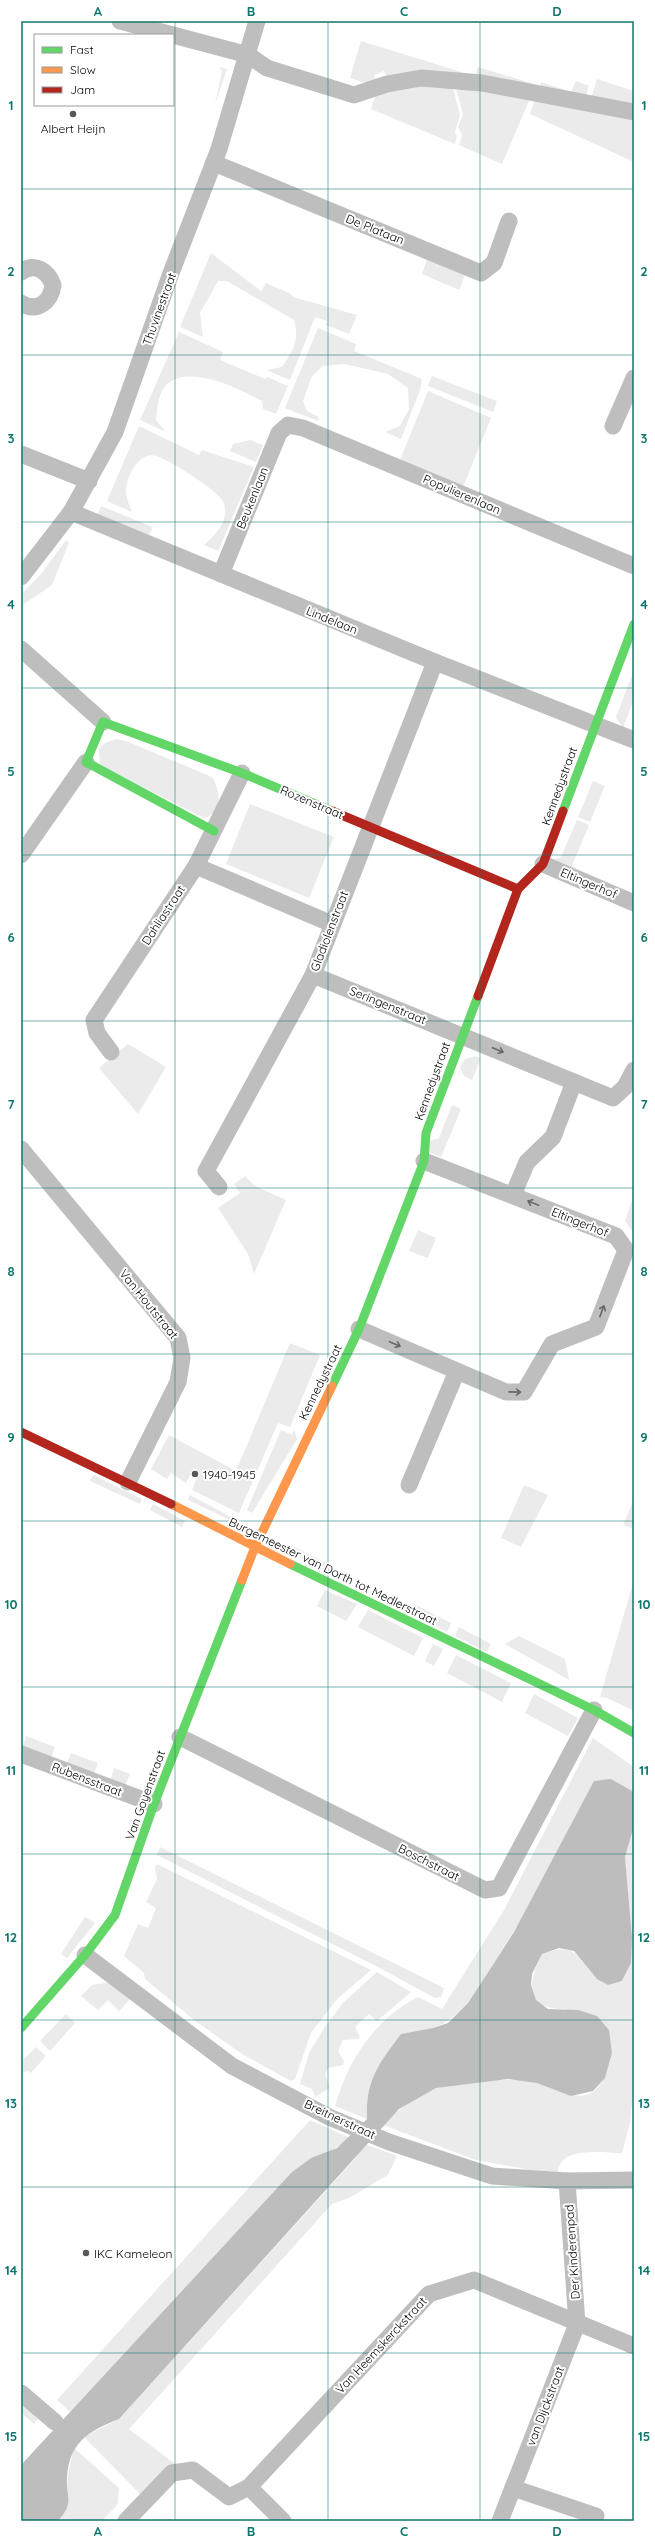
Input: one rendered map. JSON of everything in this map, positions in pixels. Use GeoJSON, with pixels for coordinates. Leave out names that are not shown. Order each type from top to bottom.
{"type":"FeatureCollection","features":[{"type":"Feature","properties":{"kind":"street"},"geometry":{"type":"LineString","coordinates":[[120,21],[169,34]]}},
{"type":"Feature","properties":{"kind":"street","name":"Thuvinestraat"},"geometry":{"type":"LineString","coordinates":[[21,577],[71,512],[90,481],[115,432],[171,273],[214,163],[248,55],[257,21]]}},
{"type":"Feature","properties":{"kind":"street"},"geometry":{"type":"LineString","coordinates":[[174,35],[248,55],[267,68],[354,95],[387,84],[421,78],[482,83],[634,112]]}},
{"type":"Feature","properties":{"kind":"street","name":"De Plataan"},"geometry":{"type":"LineString","coordinates":[[214,163],[481,273],[494,263],[509,221]]}},
{"type":"Feature","properties":{"kind":"street"},"geometry":{"type":"LineString","coordinates":[[21,272],[30,268],[42,269],[47,273],[53,285],[49,298],[44,303],[31,307],[21,302]]}},
{"type":"Feature","properties":{"kind":"street"},"geometry":{"type":"LineString","coordinates":[[613,426],[634,378]]}},
{"type":"Feature","properties":{"kind":"street","name":"Populierenlaan"},"geometry":{"type":"LineString","coordinates":[[288,425],[310,431],[634,566]]}},
{"type":"Feature","properties":{"kind":"street","name":"Beukenlaan"},"geometry":{"type":"LineString","coordinates":[[221,574],[279,434],[288,425]]}},
{"type":"Feature","properties":{"kind":"street"},"geometry":{"type":"LineString","coordinates":[[21,454],[90,481]]}},
{"type":"Feature","properties":{"kind":"street","name":"Lindelaan"},"geometry":{"type":"LineString","coordinates":[[71,512],[435,662],[594,725]]}},
{"type":"Feature","properties":{"kind":"street","name":"Kennedystraat"},"geometry":{"type":"LineString","coordinates":[[254,1547],[359,1329],[424,1161],[426,1133],[462,1035],[498,950],[518,889],[543,864],[594,725],[634,624]]}},
{"type":"Feature","properties":{"kind":"street","name":"Rozenstraat"},"geometry":{"type":"LineString","coordinates":[[21,649],[103,722],[242,773],[518,889]]}},
{"type":"Feature","properties":{"kind":"street","name":"Gladiolenstraat"},"geometry":{"type":"LineString","coordinates":[[219,1187],[206,1171],[313,975],[435,662]]}},
{"type":"Feature","properties":{"kind":"street"},"geometry":{"type":"LineString","coordinates":[[21,855],[86,762],[103,722]]}},
{"type":"Feature","properties":{"kind":"street"},"geometry":{"type":"LineString","coordinates":[[594,725],[634,740]]}},
{"type":"Feature","properties":{"kind":"street"},"geometry":{"type":"LineString","coordinates":[[86,762],[214,832]]}},
{"type":"Feature","properties":{"kind":"street","name":"Dahliastraat"},"geometry":{"type":"LineString","coordinates":[[111,1052],[97,1033],[94,1020],[196,866],[242,773]]}},
{"type":"Feature","properties":{"kind":"street","name":"Eltingerhof"},"geometry":{"type":"LineString","coordinates":[[543,864],[634,903]]}},
{"type":"Feature","properties":{"kind":"street"},"geometry":{"type":"LineString","coordinates":[[196,866],[332,924]]}},
{"type":"Feature","properties":{"kind":"street","name":"Seringenstraat"},"geometry":{"type":"LineString","coordinates":[[313,975],[462,1035]]}},
{"type":"Feature","properties":{"kind":"street"},"geometry":{"type":"LineString","coordinates":[[462,1035],[613,1098],[625,1087],[634,1070]]}},
{"type":"Feature","properties":{"kind":"street"},"geometry":{"type":"LineString","coordinates":[[513,1195],[527,1162],[553,1137],[574,1082]]}},
{"type":"Feature","properties":{"kind":"street","name":"Van Houtstraat"},"geometry":{"type":"LineString","coordinates":[[21,1149],[178,1338],[182,1358],[178,1382],[128,1482]]}},
{"type":"Feature","properties":{"kind":"street","name":"Eltingerhof"},"geometry":{"type":"LineString","coordinates":[[359,1329],[506,1392],[524,1392],[552,1344],[596,1327],[626,1250],[616,1236],[424,1161]]}},
{"type":"Feature","properties":{"kind":"street"},"geometry":{"type":"LineString","coordinates":[[409,1485],[457,1371]]}},
{"type":"Feature","properties":{"kind":"street","name":"Burgemeester van Dorth tot Medlerstraat"},"geometry":{"type":"LineString","coordinates":[[21,1432],[128,1482],[254,1547],[594,1710],[634,1733]]}},
{"type":"Feature","properties":{"kind":"street","name":"Van Goyenstraat"},"geometry":{"type":"LineString","coordinates":[[21,2028],[85,1956],[115,1915],[154,1804],[254,1547]]}},
{"type":"Feature","properties":{"kind":"street","name":"Boschstraat"},"geometry":{"type":"LineString","coordinates":[[180,1737],[485,1890],[499,1888],[594,1710]]}},
{"type":"Feature","properties":{"kind":"street","name":"Rubensstraat"},"geometry":{"type":"LineString","coordinates":[[21,1754],[154,1804]]}},
{"type":"Feature","properties":{"kind":"street","name":"Breitnerstraat"},"geometry":{"type":"LineString","coordinates":[[85,1956],[232,2066],[342,2122],[389,2142],[492,2176],[567,2181],[634,2180]]}},
{"type":"Feature","properties":{"kind":"street","name":"Der Kinderenpad"},"geometry":{"type":"LineString","coordinates":[[567,2181],[577,2324]]}},
{"type":"Feature","properties":{"kind":"street","name":"Van Heemskerckstraat"},"geometry":{"type":"LineString","coordinates":[[126,2521],[172,2473],[193,2470],[229,2498],[249,2487],[429,2294],[474,2280],[577,2324],[634,2346]]}},
{"type":"Feature","properties":{"kind":"street","name":"van Dijckstraat"},"geometry":{"type":"LineString","coordinates":[[500,2521],[577,2324]]}},
{"type":"Feature","properties":{"kind":"street"},"geometry":{"type":"LineString","coordinates":[[21,2393],[56,2422]]}},
{"type":"Feature","properties":{"kind":"street"},"geometry":{"type":"LineString","coordinates":[[249,2487],[282,2521]]}},
{"type":"Feature","properties":{"kind":"street"},"geometry":{"type":"LineString","coordinates":[[513,2488],[596,2516]]}},
{"type":"Feature","properties":{"kind":"shaded area"},"geometry":{"type":"Polygon","coordinates":[[[361,41],[471,75],[388,79],[384,71],[374,75],[378,83],[371,85],[350,78],[361,41]]]}},
{"type":"Feature","properties":{"kind":"shaded area"},"geometry":{"type":"Polygon","coordinates":[[[219,67],[227,69],[215,105],[222,71],[219,67]]]}},
{"type":"Feature","properties":{"kind":"shaded area"},"geometry":{"type":"Polygon","coordinates":[[[478,67],[534,84],[532,88],[474,79],[478,67]]]}},
{"type":"Feature","properties":{"kind":"shaded area"},"geometry":{"type":"Polygon","coordinates":[[[597,79],[634,91],[634,108],[590,102],[597,79]]]}},
{"type":"Feature","properties":{"kind":"shaded area"},"geometry":{"type":"Polygon","coordinates":[[[576,81],[589,86],[584,102],[540,87],[541,82],[571,92],[576,81]]]}},
{"type":"Feature","properties":{"kind":"shaded area"},"geometry":{"type":"Polygon","coordinates":[[[452,84],[460,115],[455,132],[457,136],[455,144],[371,109],[376,93],[393,85],[452,84]]]}},
{"type":"Feature","properties":{"kind":"shaded area"},"geometry":{"type":"Polygon","coordinates":[[[455,85],[531,96],[502,164],[459,145],[462,135],[458,127],[463,114],[455,85]]]}},
{"type":"Feature","properties":{"kind":"shaded area"},"geometry":{"type":"Polygon","coordinates":[[[536,97],[634,115],[634,162],[530,114],[536,97]]]}},
{"type":"Feature","properties":{"kind":"shaded area"},"geometry":{"type":"Polygon","coordinates":[[[211,253],[261,291],[266,283],[291,294],[293,297],[357,315],[349,334],[326,325],[327,321],[315,317],[290,380],[266,370],[282,367],[289,356],[296,339],[296,327],[294,320],[227,281],[218,281],[200,313],[203,337],[180,327],[211,253]]]}},
{"type":"Feature","properties":{"kind":"shaded area"},"geometry":{"type":"Polygon","coordinates":[[[427,260],[465,275],[459,290],[422,274],[427,260]]]}},
{"type":"Feature","properties":{"kind":"shaded area"},"geometry":{"type":"Polygon","coordinates":[[[318,328],[356,344],[354,351],[422,379],[420,390],[401,439],[385,432],[400,426],[409,409],[408,388],[388,374],[345,364],[323,366],[312,376],[303,401],[307,411],[319,417],[318,421],[285,408],[318,328]]]}},
{"type":"Feature","properties":{"kind":"shaded area"},"geometry":{"type":"Polygon","coordinates":[[[179,332],[223,352],[220,360],[265,379],[267,377],[288,386],[276,414],[263,409],[262,401],[241,390],[214,380],[201,377],[188,377],[176,379],[166,385],[161,393],[158,402],[156,420],[166,432],[140,420],[179,332]]]}},
{"type":"Feature","properties":{"kind":"shaded area"},"geometry":{"type":"Polygon","coordinates":[[[432,376],[497,401],[493,412],[428,386],[432,376]]]}},
{"type":"Feature","properties":{"kind":"shaded area"},"geometry":{"type":"Polygon","coordinates":[[[428,391],[491,418],[463,487],[400,460],[428,391]]]}},
{"type":"Feature","properties":{"kind":"shaded area"},"geometry":{"type":"Polygon","coordinates":[[[139,426],[199,455],[202,450],[254,467],[218,551],[204,545],[221,526],[223,521],[225,509],[221,498],[214,491],[182,469],[162,458],[150,455],[144,457],[131,472],[126,491],[127,499],[132,512],[107,501],[139,426]]]}},
{"type":"Feature","properties":{"kind":"shaded area"},"geometry":{"type":"Polygon","coordinates":[[[250,440],[263,445],[256,462],[230,451],[233,444],[250,440]]]}},
{"type":"Feature","properties":{"kind":"shaded area"},"geometry":{"type":"Polygon","coordinates":[[[101,506],[153,527],[149,535],[97,517],[101,506]]]}},
{"type":"Feature","properties":{"kind":"shaded area"},"geometry":{"type":"Polygon","coordinates":[[[66,540],[69,543],[52,585],[21,606],[21,595],[41,574],[66,540]]]}},
{"type":"Feature","properties":{"kind":"shaded area"},"geometry":{"type":"Polygon","coordinates":[[[634,670],[634,699],[623,728],[616,717],[634,670]]]}},
{"type":"Feature","properties":{"kind":"shaded area"},"geometry":{"type":"Polygon","coordinates":[[[116,739],[126,741],[212,777],[217,788],[218,795],[215,811],[204,818],[100,765],[99,749],[105,743],[116,739]]]}},
{"type":"Feature","properties":{"kind":"shaded area"},"geometry":{"type":"Polygon","coordinates":[[[593,781],[605,786],[590,822],[578,817],[593,781]]]}},
{"type":"Feature","properties":{"kind":"shaded area"},"geometry":{"type":"Polygon","coordinates":[[[250,804],[334,837],[309,898],[226,864],[250,804]]]}},
{"type":"Feature","properties":{"kind":"shaded area"},"geometry":{"type":"Polygon","coordinates":[[[577,820],[589,825],[571,868],[553,860],[561,857],[577,820]]]}},
{"type":"Feature","properties":{"kind":"shaded area"},"geometry":{"type":"Polygon","coordinates":[[[128,1044],[166,1067],[138,1114],[99,1068],[128,1044]]]}},
{"type":"Feature","properties":{"kind":"shaded area"},"geometry":{"type":"Polygon","coordinates":[[[475,1056],[481,1058],[472,1080],[464,1076],[460,1067],[465,1059],[475,1056]]]}},
{"type":"Feature","properties":{"kind":"shaded area"},"geometry":{"type":"Polygon","coordinates":[[[452,1105],[461,1109],[441,1157],[429,1152],[430,1141],[439,1138],[452,1105]]]}},
{"type":"Feature","properties":{"kind":"shaded area"},"geometry":{"type":"Polygon","coordinates":[[[245,1176],[255,1186],[286,1200],[254,1274],[248,1254],[218,1208],[240,1193],[234,1184],[245,1176]]]}},
{"type":"Feature","properties":{"kind":"shaded area"},"geometry":{"type":"Polygon","coordinates":[[[634,1194],[634,1233],[625,1221],[634,1194]]]}},
{"type":"Feature","properties":{"kind":"shaded area"},"geometry":{"type":"Polygon","coordinates":[[[418,1230],[436,1238],[428,1258],[409,1251],[418,1230]]]}},
{"type":"Feature","properties":{"kind":"shaded area"},"geometry":{"type":"Polygon","coordinates":[[[290,1343],[320,1355],[290,1427],[278,1423],[239,1513],[192,1490],[199,1473],[193,1469],[186,1483],[171,1473],[167,1479],[151,1469],[169,1435],[236,1471],[290,1343]]]}},
{"type":"Feature","properties":{"kind":"shaded area"},"geometry":{"type":"Polygon","coordinates":[[[281,1430],[292,1435],[294,1430],[297,1439],[252,1513],[247,1510],[281,1430]]]}},
{"type":"Feature","properties":{"kind":"shaded area"},"geometry":{"type":"Polygon","coordinates":[[[93,1475],[142,1499],[140,1504],[90,1481],[93,1475]]]}},
{"type":"Feature","properties":{"kind":"shaded area"},"geometry":{"type":"Polygon","coordinates":[[[524,1485],[548,1495],[521,1547],[501,1538],[524,1485]]]}},
{"type":"Feature","properties":{"kind":"shaded area"},"geometry":{"type":"Polygon","coordinates":[[[190,1495],[231,1517],[230,1520],[188,1500],[190,1495]]]}},
{"type":"Feature","properties":{"kind":"shaded area"},"geometry":{"type":"Polygon","coordinates":[[[634,1499],[634,1529],[623,1525],[634,1499]]]}},
{"type":"Feature","properties":{"kind":"shaded area"},"geometry":{"type":"Polygon","coordinates":[[[153,1504],[185,1521],[182,1527],[150,1510],[153,1504]]]}},
{"type":"Feature","properties":{"kind":"shaded area"},"geometry":{"type":"Polygon","coordinates":[[[295,1547],[326,1563],[324,1568],[292,1553],[295,1547]]]}},
{"type":"Feature","properties":{"kind":"shaded area"},"geometry":{"type":"Polygon","coordinates":[[[634,1580],[634,1711],[607,1698],[600,1697],[634,1580]]]}},
{"type":"Feature","properties":{"kind":"shaded area"},"geometry":{"type":"Polygon","coordinates":[[[325,1590],[357,1604],[346,1621],[317,1606],[325,1590]]]}},
{"type":"Feature","properties":{"kind":"shaded area"},"geometry":{"type":"Polygon","coordinates":[[[414,1604],[451,1623],[447,1632],[410,1612],[414,1604]]]}},
{"type":"Feature","properties":{"kind":"shaded area"},"geometry":{"type":"Polygon","coordinates":[[[368,1610],[423,1638],[414,1656],[358,1627],[368,1610]]]}},
{"type":"Feature","properties":{"kind":"shaded area"},"geometry":{"type":"Polygon","coordinates":[[[459,1627],[491,1644],[487,1652],[455,1636],[459,1627]]]}},
{"type":"Feature","properties":{"kind":"shaded area"},"geometry":{"type":"Polygon","coordinates":[[[519,1636],[565,1659],[569,1680],[505,1644],[519,1636]]]}},
{"type":"Feature","properties":{"kind":"shaded area"},"geometry":{"type":"Polygon","coordinates":[[[433,1644],[443,1649],[434,1666],[425,1661],[433,1644]]]}},
{"type":"Feature","properties":{"kind":"shaded area"},"geometry":{"type":"Polygon","coordinates":[[[456,1655],[511,1683],[502,1702],[447,1673],[456,1655]]]}},
{"type":"Feature","properties":{"kind":"shaded area"},"geometry":{"type":"Polygon","coordinates":[[[534,1694],[578,1718],[568,1736],[525,1713],[534,1694]]]}},
{"type":"Feature","properties":{"kind":"shaded area"},"geometry":{"type":"Polygon","coordinates":[[[26,1736],[55,1747],[51,1759],[22,1748],[26,1736]]]}},
{"type":"Feature","properties":{"kind":"shaded area"},"geometry":{"type":"Polygon","coordinates":[[[593,1738],[634,1767],[634,1792],[611,1779],[468,2003],[445,2023],[423,2030],[401,2034],[386,2054],[371,2083],[368,2094],[367,2119],[335,2106],[347,2073],[365,2042],[389,2017],[418,1997],[442,2009],[504,1910],[593,1738]]]}},
{"type":"Feature","properties":{"kind":"shaded area"},"geometry":{"type":"Polygon","coordinates":[[[71,1753],[98,1763],[93,1776],[66,1765],[71,1753]]]}},
{"type":"Feature","properties":{"kind":"shaded area"},"geometry":{"type":"Polygon","coordinates":[[[114,1768],[130,1774],[125,1786],[110,1781],[114,1768]]]}},
{"type":"Feature","properties":{"kind":"shaded area"},"geometry":{"type":"Polygon","coordinates":[[[611,1779],[634,1792],[634,1826],[625,1857],[632,1938],[631,1963],[622,1981],[608,1985],[597,1979],[574,1951],[559,1948],[542,1954],[532,1974],[531,1985],[536,2000],[548,2009],[578,2010],[597,2016],[609,2030],[612,2053],[605,2078],[593,2091],[571,2096],[537,2083],[508,2079],[436,2088],[399,2109],[119,2419],[90,2433],[76,2447],[72,2455],[67,2478],[68,2504],[58,2521],[21,2521],[21,2465],[291,2173],[311,2158],[337,2148],[367,2119],[368,2094],[375,2073],[386,2054],[401,2034],[433,2028],[448,2023],[468,2003],[514,1932],[594,1781],[611,1779]]]}},
{"type":"Feature","properties":{"kind":"shaded area"},"geometry":{"type":"Polygon","coordinates":[[[634,1826],[634,2082],[630,2123],[622,2153],[584,2152],[574,2154],[566,2158],[561,2163],[558,2172],[531,2170],[476,2160],[383,2125],[401,2109],[422,2094],[430,2090],[460,2083],[486,2080],[536,2082],[565,2093],[580,2096],[587,2095],[598,2087],[606,2074],[612,2053],[565,2009],[552,2008],[542,2005],[536,2000],[532,1993],[532,1985],[537,1965],[542,1954],[556,1950],[566,1950],[574,1953],[597,1978],[608,1985],[622,1981],[631,1963],[632,1938],[625,1857],[634,1826]]]}},
{"type":"Feature","properties":{"kind":"shaded area"},"geometry":{"type":"Polygon","coordinates":[[[160,1847],[444,1988],[441,1997],[435,1998],[378,1967],[157,1855],[160,1847]]]}},
{"type":"Feature","properties":{"kind":"shaded area"},"geometry":{"type":"Polygon","coordinates":[[[157,1864],[371,1970],[337,1999],[311,2033],[295,2079],[291,2081],[242,2054],[194,2020],[145,1979],[144,1973],[124,1956],[138,1924],[148,1928],[156,1908],[146,1902],[157,1879],[155,1868],[157,1864]]]}},
{"type":"Feature","properties":{"kind":"shaded area"},"geometry":{"type":"Polygon","coordinates":[[[85,1917],[95,1923],[67,1958],[61,1954],[85,1917]]]}},
{"type":"Feature","properties":{"kind":"shaded area"},"geometry":{"type":"Polygon","coordinates":[[[377,1972],[411,1992],[377,2021],[369,2014],[355,2027],[360,2037],[358,2039],[343,2040],[338,2051],[344,2061],[343,2065],[329,2068],[325,2074],[330,2088],[315,2097],[312,2089],[300,2084],[309,2053],[324,2028],[343,2003],[377,1972]]]}},
{"type":"Feature","properties":{"kind":"shaded area"},"geometry":{"type":"Polygon","coordinates":[[[111,1982],[131,1998],[119,2011],[108,2000],[98,2010],[81,1996],[92,1985],[111,1982]]]}},
{"type":"Feature","properties":{"kind":"shaded area"},"geometry":{"type":"Polygon","coordinates":[[[66,2014],[75,2023],[50,2051],[40,2041],[66,2014]]]}},
{"type":"Feature","properties":{"kind":"shaded area"},"geometry":{"type":"Polygon","coordinates":[[[36,2047],[46,2056],[31,2073],[28,2071],[24,2072],[21,2070],[21,2062],[36,2047]]]}},
{"type":"Feature","properties":{"kind":"shaded area"},"geometry":{"type":"Polygon","coordinates":[[[310,2120],[350,2138],[336,2148],[291,2173],[70,2412],[57,2400],[310,2120]]]}},
{"type":"Feature","properties":{"kind":"shaded area"},"geometry":{"type":"Polygon","coordinates":[[[365,2144],[397,2156],[388,2175],[349,2198],[332,2204],[129,2429],[175,2464],[140,2494],[84,2437],[119,2419],[354,2160],[365,2144]]]}},
{"type":"Feature","properties":{"kind":"shaded area"},"geometry":{"type":"Polygon","coordinates":[[[21,2402],[39,2417],[34,2424],[21,2413],[21,2402]]]}},
{"type":"Feature","properties":{"kind":"shaded area"},"geometry":{"type":"Polygon","coordinates":[[[74,2448],[119,2488],[118,2504],[102,2521],[58,2521],[67,2508],[69,2499],[67,2484],[74,2448]]]}},
{"type":"Feature","properties":{"kind":"traffic: fast"},"geometry":{"type":"LineString","coordinates":[[563,811],[634,624]]}},
{"type":"Feature","properties":{"kind":"traffic: fast"},"geometry":{"type":"LineString","coordinates":[[214,831],[86,762],[103,722],[242,773],[332,811]]}},
{"type":"Feature","properties":{"kind":"traffic: fast"},"geometry":{"type":"LineString","coordinates":[[332,1386],[359,1329],[424,1161],[426,1133],[478,996]]}},
{"type":"Feature","properties":{"kind":"traffic: fast"},"geometry":{"type":"LineString","coordinates":[[290,1564],[594,1710],[634,1733]]}},
{"type":"Feature","properties":{"kind":"traffic: fast"},"geometry":{"type":"LineString","coordinates":[[21,2028],[85,1955],[115,1915],[154,1804],[242,1580]]}},
{"type":"Feature","properties":{"kind":"traffic: slow"},"geometry":{"type":"LineString","coordinates":[[242,1580],[255,1547],[332,1386]]}},
{"type":"Feature","properties":{"kind":"traffic: slow"},"geometry":{"type":"LineString","coordinates":[[171,1504],[290,1564]]}},
{"type":"Feature","properties":{"kind":"traffic: jam"},"geometry":{"type":"LineString","coordinates":[[332,811],[518,889]]}},
{"type":"Feature","properties":{"kind":"traffic: jam"},"geometry":{"type":"LineString","coordinates":[[478,996],[518,889],[543,864],[563,811]]}},
{"type":"Feature","properties":{"kind":"traffic: jam"},"geometry":{"type":"LineString","coordinates":[[21,1432],[171,1504]]}},
{"type":"Feature","properties":{"kind":"place","name":"Albert Heijn"},"geometry":{"type":"Point","coordinates":[73,114]}},
{"type":"Feature","properties":{"kind":"place","name":"1940-1945"},"geometry":{"type":"Point","coordinates":[195,1474]}},
{"type":"Feature","properties":{"kind":"place","name":"IKC Kameleon"},"geometry":{"type":"Point","coordinates":[86,2253]}}]}
